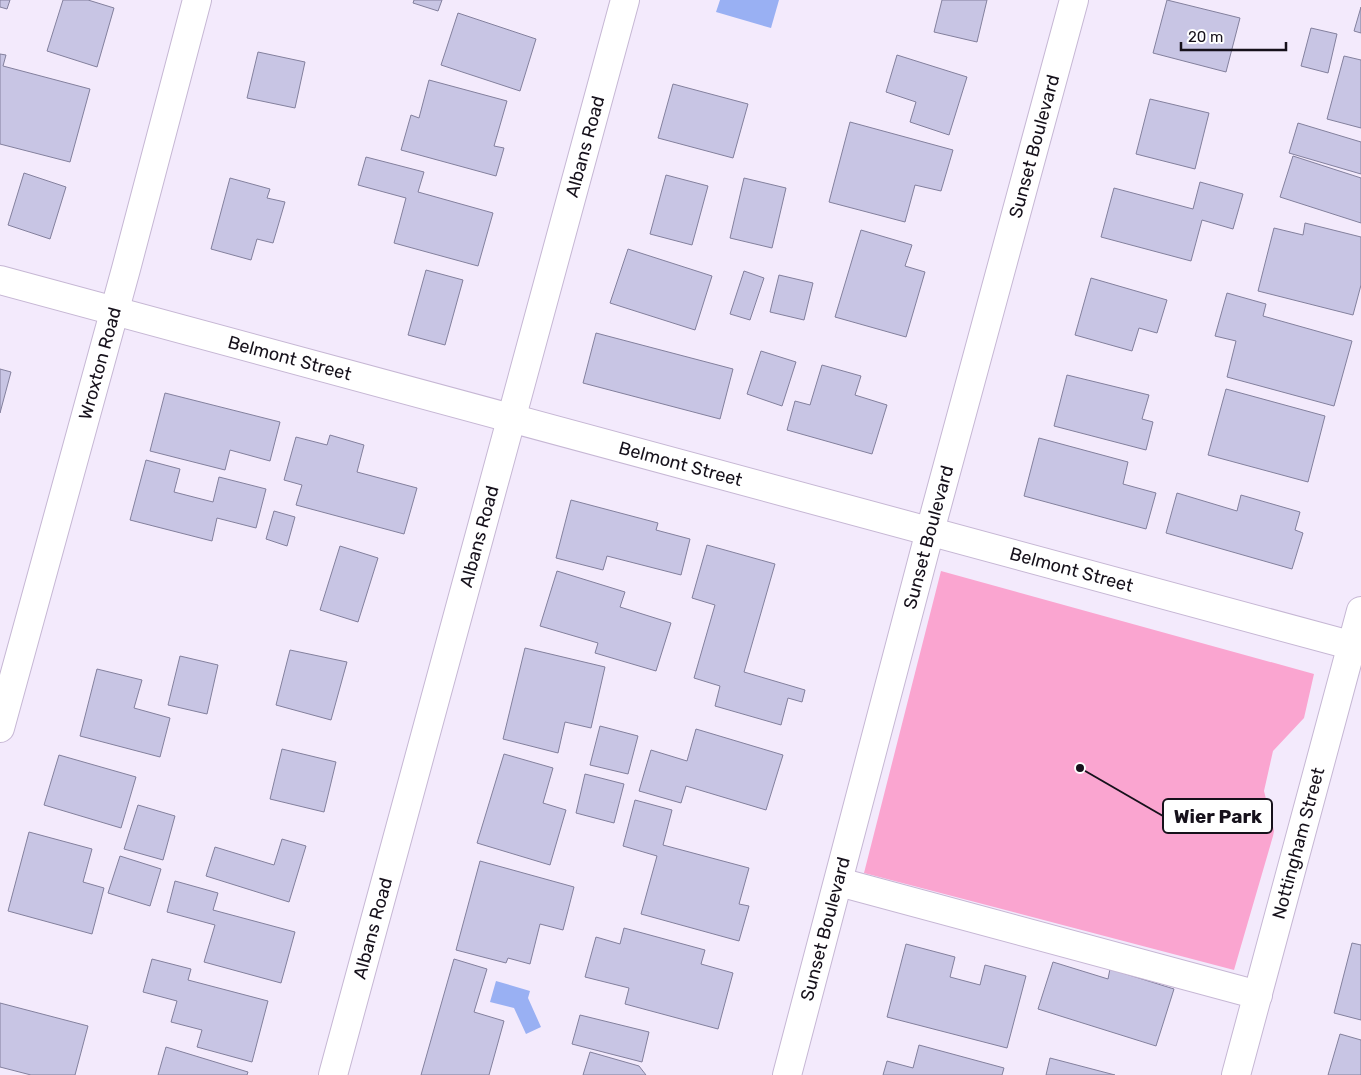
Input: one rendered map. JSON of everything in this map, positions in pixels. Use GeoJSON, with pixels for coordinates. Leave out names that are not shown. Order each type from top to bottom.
{"type":"FeatureCollection","features":[{"type":"Feature","properties":{"kind":"street","name":"Wroxton Road"},"geometry":{"type":"LineString","coordinates":[[0,728],[115,311],[197,0]]}},
{"type":"Feature","properties":{"kind":"street","name":"Albans Road"},"geometry":{"type":"LineString","coordinates":[[333,1075],[625,0]]}},
{"type":"Feature","properties":{"kind":"street","name":"Sunset Boulevard"},"geometry":{"type":"LineString","coordinates":[[787,1075],[930,531],[1074,0]]}},
{"type":"Feature","properties":{"kind":"street","name":"Belmont Street"},"geometry":{"type":"LineString","coordinates":[[0,280],[1356,647]]}},
{"type":"Feature","properties":{"kind":"street","name":"Nottingham Street"},"geometry":{"type":"LineString","coordinates":[[1236,1075],[1356,647],[1361,611]]}},
{"type":"Feature","properties":{"kind":"street"},"geometry":{"type":"LineString","coordinates":[[839,882],[1258,995]]}},
{"type":"Feature","properties":{"kind":"shaded area"},"geometry":{"type":"Polygon","coordinates":[[[941,571],[1314,674],[1304,718],[1273,751],[1264,791],[1274,831],[1234,970],[864,873],[941,571]]]}},
{"type":"Feature","properties":{"kind":"water"},"geometry":{"type":"Polygon","coordinates":[[[720,0],[779,0],[771,28],[716,12],[720,0]]]}},
{"type":"Feature","properties":{"kind":"water"},"geometry":{"type":"Polygon","coordinates":[[[496,981],[530,991],[528,998],[541,1027],[526,1034],[514,1008],[490,1002],[496,981]]]}},
{"type":"Feature","properties":{"kind":"building"},"geometry":{"type":"Polygon","coordinates":[[[0,0],[10,0],[7,9],[0,7],[0,0]]]}},
{"type":"Feature","properties":{"kind":"building"},"geometry":{"type":"Polygon","coordinates":[[[63,0],[88,0],[114,8],[97,67],[47,51],[63,0]]]}},
{"type":"Feature","properties":{"kind":"building"},"geometry":{"type":"Polygon","coordinates":[[[414,0],[442,0],[438,11],[413,3],[414,0]]]}},
{"type":"Feature","properties":{"kind":"building"},"geometry":{"type":"Polygon","coordinates":[[[942,0],[987,0],[977,42],[934,32],[942,0]]]}},
{"type":"Feature","properties":{"kind":"building"},"geometry":{"type":"Polygon","coordinates":[[[1167,0],[1240,18],[1226,72],[1153,53],[1167,0]]]}},
{"type":"Feature","properties":{"kind":"building"},"geometry":{"type":"Polygon","coordinates":[[[1361,7],[1361,33],[1354,31],[1361,7]]]}},
{"type":"Feature","properties":{"kind":"building"},"geometry":{"type":"Polygon","coordinates":[[[458,13],[536,39],[520,91],[441,65],[458,13]]]}},
{"type":"Feature","properties":{"kind":"building"},"geometry":{"type":"Polygon","coordinates":[[[1311,28],[1337,34],[1328,73],[1301,66],[1311,28]]]}},
{"type":"Feature","properties":{"kind":"building"},"geometry":{"type":"Polygon","coordinates":[[[258,52],[305,62],[295,108],[247,98],[258,52]]]}},
{"type":"Feature","properties":{"kind":"building"},"geometry":{"type":"Polygon","coordinates":[[[0,54],[6,55],[3,66],[90,89],[70,162],[0,144],[0,54]]]}},
{"type":"Feature","properties":{"kind":"building"},"geometry":{"type":"Polygon","coordinates":[[[897,55],[967,77],[949,135],[910,122],[916,102],[886,92],[897,55]]]}},
{"type":"Feature","properties":{"kind":"building"},"geometry":{"type":"Polygon","coordinates":[[[1344,56],[1361,60],[1361,128],[1327,119],[1344,56]]]}},
{"type":"Feature","properties":{"kind":"building"},"geometry":{"type":"Polygon","coordinates":[[[429,80],[507,101],[494,146],[504,148],[496,176],[401,150],[411,115],[419,118],[429,80]]]}},
{"type":"Feature","properties":{"kind":"building"},"geometry":{"type":"Polygon","coordinates":[[[673,84],[748,104],[733,158],[658,138],[673,84]]]}},
{"type":"Feature","properties":{"kind":"building"},"geometry":{"type":"Polygon","coordinates":[[[1150,99],[1209,113],[1195,169],[1136,154],[1150,99]]]}},
{"type":"Feature","properties":{"kind":"building"},"geometry":{"type":"Polygon","coordinates":[[[850,122],[953,150],[941,191],[915,185],[905,222],[829,202],[850,122]]]}},
{"type":"Feature","properties":{"kind":"building"},"geometry":{"type":"Polygon","coordinates":[[[1298,123],[1361,142],[1361,174],[1289,153],[1298,123]]]}},
{"type":"Feature","properties":{"kind":"building"},"geometry":{"type":"Polygon","coordinates":[[[1293,156],[1361,178],[1361,223],[1280,197],[1293,156]]]}},
{"type":"Feature","properties":{"kind":"building"},"geometry":{"type":"Polygon","coordinates":[[[366,157],[424,172],[418,192],[493,213],[478,266],[394,243],[406,198],[358,185],[366,157]]]}},
{"type":"Feature","properties":{"kind":"building"},"geometry":{"type":"Polygon","coordinates":[[[24,173],[66,187],[50,239],[8,225],[24,173]]]}},
{"type":"Feature","properties":{"kind":"building"},"geometry":{"type":"Polygon","coordinates":[[[666,175],[708,186],[692,245],[650,234],[666,175]]]}},
{"type":"Feature","properties":{"kind":"building"},"geometry":{"type":"Polygon","coordinates":[[[230,178],[270,189],[267,198],[285,202],[273,243],[257,239],[251,260],[211,249],[230,178]]]}},
{"type":"Feature","properties":{"kind":"building"},"geometry":{"type":"Polygon","coordinates":[[[744,178],[786,188],[772,248],[730,238],[744,178]]]}},
{"type":"Feature","properties":{"kind":"building"},"geometry":{"type":"Polygon","coordinates":[[[1200,182],[1243,194],[1233,229],[1202,220],[1191,261],[1101,237],[1114,188],[1193,209],[1200,182]]]}},
{"type":"Feature","properties":{"kind":"building"},"geometry":{"type":"Polygon","coordinates":[[[1305,223],[1361,237],[1361,285],[1353,315],[1258,291],[1274,228],[1303,235],[1305,223]]]}},
{"type":"Feature","properties":{"kind":"building"},"geometry":{"type":"Polygon","coordinates":[[[861,230],[912,245],[905,266],[925,272],[906,337],[835,317],[861,230]]]}},
{"type":"Feature","properties":{"kind":"building"},"geometry":{"type":"Polygon","coordinates":[[[628,249],[712,276],[695,330],[610,303],[628,249]]]}},
{"type":"Feature","properties":{"kind":"building"},"geometry":{"type":"Polygon","coordinates":[[[426,270],[463,280],[445,345],[408,335],[426,270]]]}},
{"type":"Feature","properties":{"kind":"building"},"geometry":{"type":"Polygon","coordinates":[[[744,271],[764,278],[750,320],[730,314],[744,271]]]}},
{"type":"Feature","properties":{"kind":"building"},"geometry":{"type":"Polygon","coordinates":[[[779,275],[813,283],[804,320],[770,312],[779,275]]]}},
{"type":"Feature","properties":{"kind":"building"},"geometry":{"type":"Polygon","coordinates":[[[1091,278],[1167,300],[1157,333],[1139,328],[1132,351],[1075,335],[1091,278]]]}},
{"type":"Feature","properties":{"kind":"building"},"geometry":{"type":"Polygon","coordinates":[[[1227,293],[1266,304],[1263,316],[1352,341],[1334,406],[1227,377],[1236,341],[1215,336],[1227,293]]]}},
{"type":"Feature","properties":{"kind":"building"},"geometry":{"type":"Polygon","coordinates":[[[596,333],[733,369],[720,419],[583,383],[596,333]]]}},
{"type":"Feature","properties":{"kind":"building"},"geometry":{"type":"Polygon","coordinates":[[[761,351],[796,362],[782,406],[747,394],[761,351]]]}},
{"type":"Feature","properties":{"kind":"building"},"geometry":{"type":"Polygon","coordinates":[[[822,365],[861,376],[855,395],[887,405],[872,454],[787,430],[795,401],[810,405],[822,365]]]}},
{"type":"Feature","properties":{"kind":"building"},"geometry":{"type":"Polygon","coordinates":[[[0,369],[11,372],[0,413],[0,369]]]}},
{"type":"Feature","properties":{"kind":"building"},"geometry":{"type":"Polygon","coordinates":[[[1067,375],[1149,395],[1142,419],[1153,422],[1146,450],[1054,426],[1067,375]]]}},
{"type":"Feature","properties":{"kind":"building"},"geometry":{"type":"Polygon","coordinates":[[[1226,389],[1325,416],[1308,482],[1208,455],[1226,389]]]}},
{"type":"Feature","properties":{"kind":"building"},"geometry":{"type":"Polygon","coordinates":[[[165,393],[280,422],[270,461],[230,450],[225,470],[150,451],[165,393]]]}},
{"type":"Feature","properties":{"kind":"building"},"geometry":{"type":"Polygon","coordinates":[[[330,435],[364,445],[357,472],[417,488],[404,534],[296,505],[302,485],[284,480],[296,437],[327,445],[330,435]]]}},
{"type":"Feature","properties":{"kind":"building"},"geometry":{"type":"Polygon","coordinates":[[[1039,438],[1128,462],[1123,484],[1156,493],[1146,529],[1024,496],[1039,438]]]}},
{"type":"Feature","properties":{"kind":"building"},"geometry":{"type":"Polygon","coordinates":[[[146,460],[180,469],[174,492],[213,502],[219,477],[266,489],[256,528],[217,518],[212,541],[130,520],[146,460]]]}},
{"type":"Feature","properties":{"kind":"building"},"geometry":{"type":"Polygon","coordinates":[[[1177,493],[1237,511],[1241,495],[1300,512],[1295,530],[1303,533],[1292,569],[1166,533],[1177,493]]]}},
{"type":"Feature","properties":{"kind":"building"},"geometry":{"type":"Polygon","coordinates":[[[571,500],[658,523],[656,530],[690,539],[681,575],[607,556],[603,570],[556,558],[571,500]]]}},
{"type":"Feature","properties":{"kind":"building"},"geometry":{"type":"Polygon","coordinates":[[[274,511],[295,517],[287,546],[266,539],[274,511]]]}},
{"type":"Feature","properties":{"kind":"building"},"geometry":{"type":"Polygon","coordinates":[[[707,545],[775,564],[744,672],[805,690],[802,702],[788,698],[781,725],[715,706],[720,686],[694,678],[715,605],[692,598],[707,545]]]}},
{"type":"Feature","properties":{"kind":"building"},"geometry":{"type":"Polygon","coordinates":[[[340,546],[378,558],[358,622],[320,610],[340,546]]]}},
{"type":"Feature","properties":{"kind":"building"},"geometry":{"type":"Polygon","coordinates":[[[557,571],[625,592],[620,607],[671,623],[656,671],[595,653],[598,643],[540,626],[557,571]]]}},
{"type":"Feature","properties":{"kind":"building"},"geometry":{"type":"Polygon","coordinates":[[[525,648],[605,667],[591,728],[565,722],[558,753],[503,739],[525,648]]]}},
{"type":"Feature","properties":{"kind":"building"},"geometry":{"type":"Polygon","coordinates":[[[290,650],[347,662],[331,720],[276,705],[290,650]]]}},
{"type":"Feature","properties":{"kind":"building"},"geometry":{"type":"Polygon","coordinates":[[[180,656],[218,665],[207,714],[168,705],[180,656]]]}},
{"type":"Feature","properties":{"kind":"building"},"geometry":{"type":"Polygon","coordinates":[[[97,669],[142,680],[134,708],[170,718],[160,757],[80,736],[97,669]]]}},
{"type":"Feature","properties":{"kind":"building"},"geometry":{"type":"Polygon","coordinates":[[[600,726],[638,736],[628,774],[590,765],[600,726]]]}},
{"type":"Feature","properties":{"kind":"building"},"geometry":{"type":"Polygon","coordinates":[[[696,729],[783,755],[766,810],[686,786],[681,803],[639,791],[651,750],[687,761],[696,729]]]}},
{"type":"Feature","properties":{"kind":"building"},"geometry":{"type":"Polygon","coordinates":[[[282,749],[336,762],[324,812],[270,799],[282,749]]]}},
{"type":"Feature","properties":{"kind":"building"},"geometry":{"type":"Polygon","coordinates":[[[504,754],[553,768],[543,803],[566,810],[550,865],[477,843],[504,754]]]}},
{"type":"Feature","properties":{"kind":"building"},"geometry":{"type":"Polygon","coordinates":[[[59,755],[136,777],[121,828],[44,805],[59,755]]]}},
{"type":"Feature","properties":{"kind":"building"},"geometry":{"type":"Polygon","coordinates":[[[585,774],[624,784],[614,823],[576,813],[585,774]]]}},
{"type":"Feature","properties":{"kind":"building"},"geometry":{"type":"Polygon","coordinates":[[[635,800],[672,810],[663,845],[749,868],[739,904],[749,906],[739,941],[641,914],[657,856],[623,846],[635,800]]]}},
{"type":"Feature","properties":{"kind":"building"},"geometry":{"type":"Polygon","coordinates":[[[138,805],[175,816],[163,860],[124,849],[138,805]]]}},
{"type":"Feature","properties":{"kind":"building"},"geometry":{"type":"Polygon","coordinates":[[[29,832],[92,849],[83,882],[104,888],[92,934],[8,911],[29,832]]]}},
{"type":"Feature","properties":{"kind":"building"},"geometry":{"type":"Polygon","coordinates":[[[282,839],[306,846],[289,902],[206,876],[215,847],[274,865],[282,839]]]}},
{"type":"Feature","properties":{"kind":"building"},"geometry":{"type":"Polygon","coordinates":[[[120,856],[161,869],[150,906],[108,893],[120,856]]]}},
{"type":"Feature","properties":{"kind":"building"},"geometry":{"type":"Polygon","coordinates":[[[480,861],[574,887],[563,930],[540,924],[530,964],[508,958],[506,963],[456,950],[480,861]]]}},
{"type":"Feature","properties":{"kind":"building"},"geometry":{"type":"Polygon","coordinates":[[[175,881],[218,893],[213,910],[295,932],[281,983],[204,962],[215,925],[167,912],[175,881]]]}},
{"type":"Feature","properties":{"kind":"building"},"geometry":{"type":"Polygon","coordinates":[[[624,928],[705,950],[701,964],[733,973],[718,1029],[625,1004],[629,988],[585,977],[596,937],[620,944],[624,928]]]}},
{"type":"Feature","properties":{"kind":"building"},"geometry":{"type":"Polygon","coordinates":[[[1352,943],[1361,945],[1361,1020],[1334,1013],[1352,943]]]}},
{"type":"Feature","properties":{"kind":"building"},"geometry":{"type":"Polygon","coordinates":[[[906,944],[955,957],[950,977],[980,985],[985,965],[1026,976],[1007,1048],[887,1017],[906,944]]]}},
{"type":"Feature","properties":{"kind":"building"},"geometry":{"type":"Polygon","coordinates":[[[152,959],[191,969],[188,980],[268,1001],[252,1062],[197,1047],[202,1030],[171,1022],[177,1001],[143,992],[152,959]]]}},
{"type":"Feature","properties":{"kind":"building"},"geometry":{"type":"Polygon","coordinates":[[[454,959],[487,969],[474,1012],[504,1021],[489,1075],[421,1075],[454,959]]]}},
{"type":"Feature","properties":{"kind":"building"},"geometry":{"type":"Polygon","coordinates":[[[1053,962],[1108,979],[1110,969],[1174,989],[1156,1046],[1038,1009],[1053,962]]]}},
{"type":"Feature","properties":{"kind":"building"},"geometry":{"type":"Polygon","coordinates":[[[0,1003],[88,1026],[75,1075],[31,1075],[0,1067],[0,1003]]]}},
{"type":"Feature","properties":{"kind":"building"},"geometry":{"type":"Polygon","coordinates":[[[580,1015],[649,1032],[642,1062],[572,1044],[580,1015]]]}},
{"type":"Feature","properties":{"kind":"building"},"geometry":{"type":"Polygon","coordinates":[[[1340,1034],[1361,1040],[1361,1075],[1328,1075],[1340,1034]]]}},
{"type":"Feature","properties":{"kind":"building"},"geometry":{"type":"Polygon","coordinates":[[[919,1045],[1004,1068],[1002,1075],[883,1075],[887,1061],[913,1068],[919,1045]]]}},
{"type":"Feature","properties":{"kind":"building"},"geometry":{"type":"Polygon","coordinates":[[[166,1047],[248,1072],[247,1075],[158,1075],[166,1047]]]}},
{"type":"Feature","properties":{"kind":"building"},"geometry":{"type":"Polygon","coordinates":[[[590,1052],[639,1066],[646,1075],[583,1075],[590,1052]]]}},
{"type":"Feature","properties":{"kind":"building"},"geometry":{"type":"Polygon","coordinates":[[[1050,1058],[1115,1075],[1046,1075],[1050,1058]]]}},
{"type":"Feature","properties":{"kind":"place","name":"Wier Park"},"geometry":{"type":"Point","coordinates":[1080,768]}}]}
